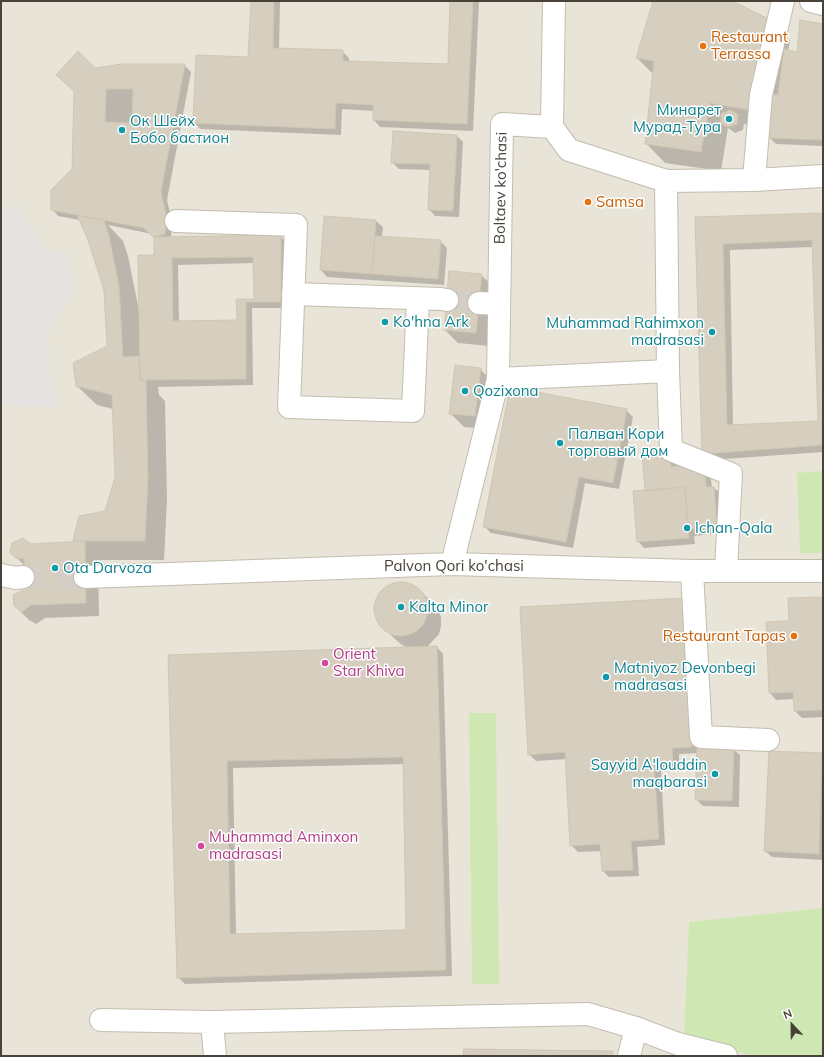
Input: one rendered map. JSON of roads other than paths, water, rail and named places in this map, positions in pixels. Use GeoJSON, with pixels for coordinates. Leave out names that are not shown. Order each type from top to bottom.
{"type":"FeatureCollection","features":[{"type":"Feature","properties":{"kind":"street"},"geometry":{"type":"LineString","coordinates":[[554,1],[552,127],[569,150],[666,181],[754,180],[823,176]]}},
{"type":"Feature","properties":{"kind":"street"},"geometry":{"type":"LineString","coordinates":[[754,180],[761,95],[783,1]]}},
{"type":"Feature","properties":{"kind":"street"},"geometry":{"type":"LineString","coordinates":[[811,1],[823,4]]}},
{"type":"Feature","properties":{"kind":"street","name":"Boltaev ko'chasi"},"geometry":{"type":"LineString","coordinates":[[452,564],[498,379],[489,304],[502,124],[552,127]]}},
{"type":"Feature","properties":{"kind":"street"},"geometry":{"type":"LineString","coordinates":[[666,181],[670,450],[732,474],[726,570]]}},
{"type":"Feature","properties":{"kind":"street"},"geometry":{"type":"LineString","coordinates":[[176,221],[296,225],[289,407],[413,411],[418,299]]}},
{"type":"Feature","properties":{"kind":"street"},"geometry":{"type":"LineString","coordinates":[[293,294],[447,300]]}},
{"type":"Feature","properties":{"kind":"street"},"geometry":{"type":"LineString","coordinates":[[498,379],[668,371]]}},
{"type":"Feature","properties":{"kind":"street","name":"Palvon Qori ko'chasi"},"geometry":{"type":"LineString","coordinates":[[85,576],[452,564],[692,571],[823,571]]}},
{"type":"Feature","properties":{"kind":"street"},"geometry":{"type":"LineString","coordinates":[[692,571],[701,737],[768,740]]}},
{"type":"Feature","properties":{"kind":"street"},"geometry":{"type":"LineString","coordinates":[[1,575],[16,578],[24,577]]}},
{"type":"Feature","properties":{"kind":"street"},"geometry":{"type":"LineString","coordinates":[[101,1020],[212,1022],[588,1014],[636,1028],[678,1044],[726,1056]]}},
{"type":"Feature","properties":{"kind":"street"},"geometry":{"type":"LineString","coordinates":[[212,1022],[215,1056]]}},
{"type":"Feature","properties":{"kind":"street"},"geometry":{"type":"LineString","coordinates":[[629,1056],[636,1028]]}},
{"type":"Feature","properties":{"kind":"tunnel"},"geometry":{"type":"LineString","coordinates":[[447,300],[479,303]]}},
{"type":"Feature","properties":{"kind":"tunnel"},"geometry":{"type":"LineString","coordinates":[[23,577],[85,577]]}},
{"type":"Feature","properties":{"kind":"place","name":"Restaurant Terrassa"},"geometry":{"type":"Point","coordinates":[703,46]}},
{"type":"Feature","properties":{"kind":"place","name":"Минарет Мурад-Тура"},"geometry":{"type":"Point","coordinates":[729,119]}},
{"type":"Feature","properties":{"kind":"place","name":"Ок Шейх Бобо бастион"},"geometry":{"type":"Point","coordinates":[122,130]}},
{"type":"Feature","properties":{"kind":"place","name":"Samsa"},"geometry":{"type":"Point","coordinates":[588,202]}},
{"type":"Feature","properties":{"kind":"place","name":"Ko'hna Ark"},"geometry":{"type":"Point","coordinates":[385,322]}},
{"type":"Feature","properties":{"kind":"place","name":"Muhammad Rahimxon madrasasi"},"geometry":{"type":"Point","coordinates":[712,332]}},
{"type":"Feature","properties":{"kind":"place","name":"Qozixona"},"geometry":{"type":"Point","coordinates":[465,391]}},
{"type":"Feature","properties":{"kind":"place","name":"Палван Кори торговый дом"},"geometry":{"type":"Point","coordinates":[560,443]}},
{"type":"Feature","properties":{"kind":"place","name":"Ichan-Qala"},"geometry":{"type":"Point","coordinates":[687,528]}},
{"type":"Feature","properties":{"kind":"place","name":"Ota Darvoza"},"geometry":{"type":"Point","coordinates":[55,568]}},
{"type":"Feature","properties":{"kind":"place","name":"Kalta Minor"},"geometry":{"type":"Point","coordinates":[401,607]}},
{"type":"Feature","properties":{"kind":"place","name":"Restaurant Tapas"},"geometry":{"type":"Point","coordinates":[794,636]}},
{"type":"Feature","properties":{"kind":"place","name":"Orient Star Khiva"},"geometry":{"type":"Point","coordinates":[325,663]}},
{"type":"Feature","properties":{"kind":"place","name":"Matniyoz Devonbegi madrasasi"},"geometry":{"type":"Point","coordinates":[606,677]}},
{"type":"Feature","properties":{"kind":"place","name":"Sayyid A'louddin maqbarasi"},"geometry":{"type":"Point","coordinates":[715,774]}},
{"type":"Feature","properties":{"kind":"place","name":"Muhammad Aminxon madrasasi"},"geometry":{"type":"Point","coordinates":[201,846]}}]}
